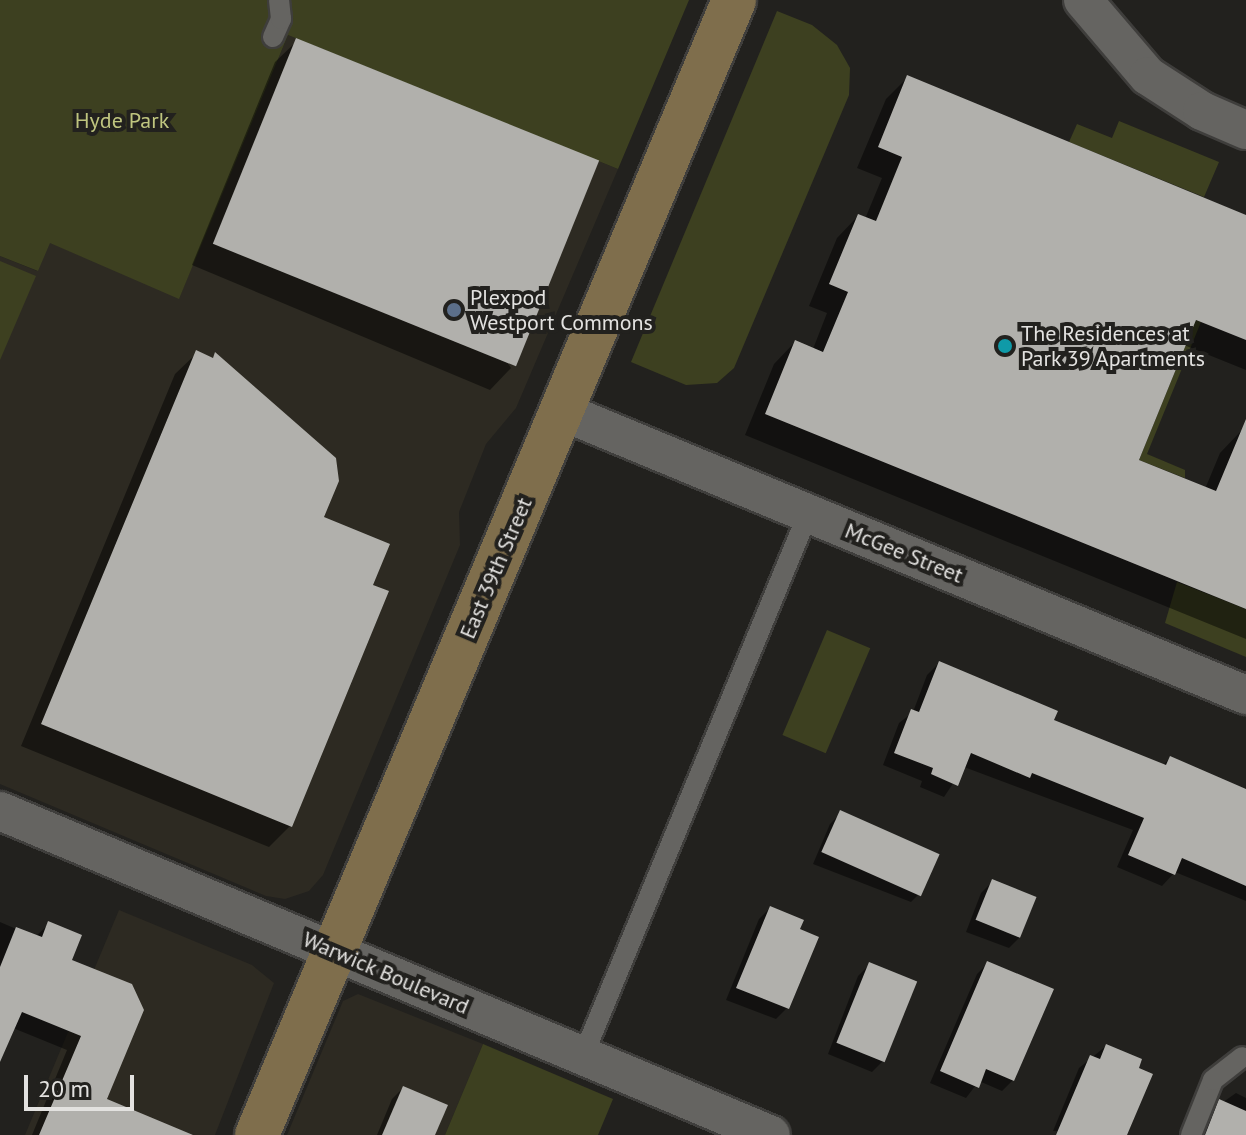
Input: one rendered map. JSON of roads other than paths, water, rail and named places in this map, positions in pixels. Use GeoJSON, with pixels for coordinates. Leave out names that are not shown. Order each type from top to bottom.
{"type":"FeatureCollection","features":[{"type":"Feature","properties":{"kind":"main road","name":"East 39th Street"},"geometry":{"type":"LineString","coordinates":[[257,1135],[734,0]]}},
{"type":"Feature","properties":{"kind":"street"},"geometry":{"type":"LineString","coordinates":[[1083,0],[1148,76],[1202,111],[1246,130]]}},
{"type":"Feature","properties":{"kind":"street","name":"McGee Street"},"geometry":{"type":"LineString","coordinates":[[561,411],[1246,695]]}},
{"type":"Feature","properties":{"kind":"street","name":"Warwick Boulevard"},"geometry":{"type":"LineString","coordinates":[[0,811],[771,1135]]}},
{"type":"Feature","properties":{"kind":"lane"},"geometry":{"type":"LineString","coordinates":[[273,37],[281,19],[279,0]]}},
{"type":"Feature","properties":{"kind":"lane"},"geometry":{"type":"LineString","coordinates":[[583,1056],[808,514]]}},
{"type":"Feature","properties":{"kind":"lane"},"geometry":{"type":"LineString","coordinates":[[1191,1135],[1213,1080],[1242,1057]]}},
{"type":"Feature","properties":{"kind":"place","name":"Plexpod Westport Commons"},"geometry":{"type":"Point","coordinates":[454,310]}},
{"type":"Feature","properties":{"kind":"place","name":"The Residences at Park 39 Apartments"},"geometry":{"type":"Point","coordinates":[1005,346]}},
{"type":"Feature","properties":{"kind":"park label","name":"Hyde Park"},"geometry":{"type":"Point","coordinates":[122,121]}}]}
